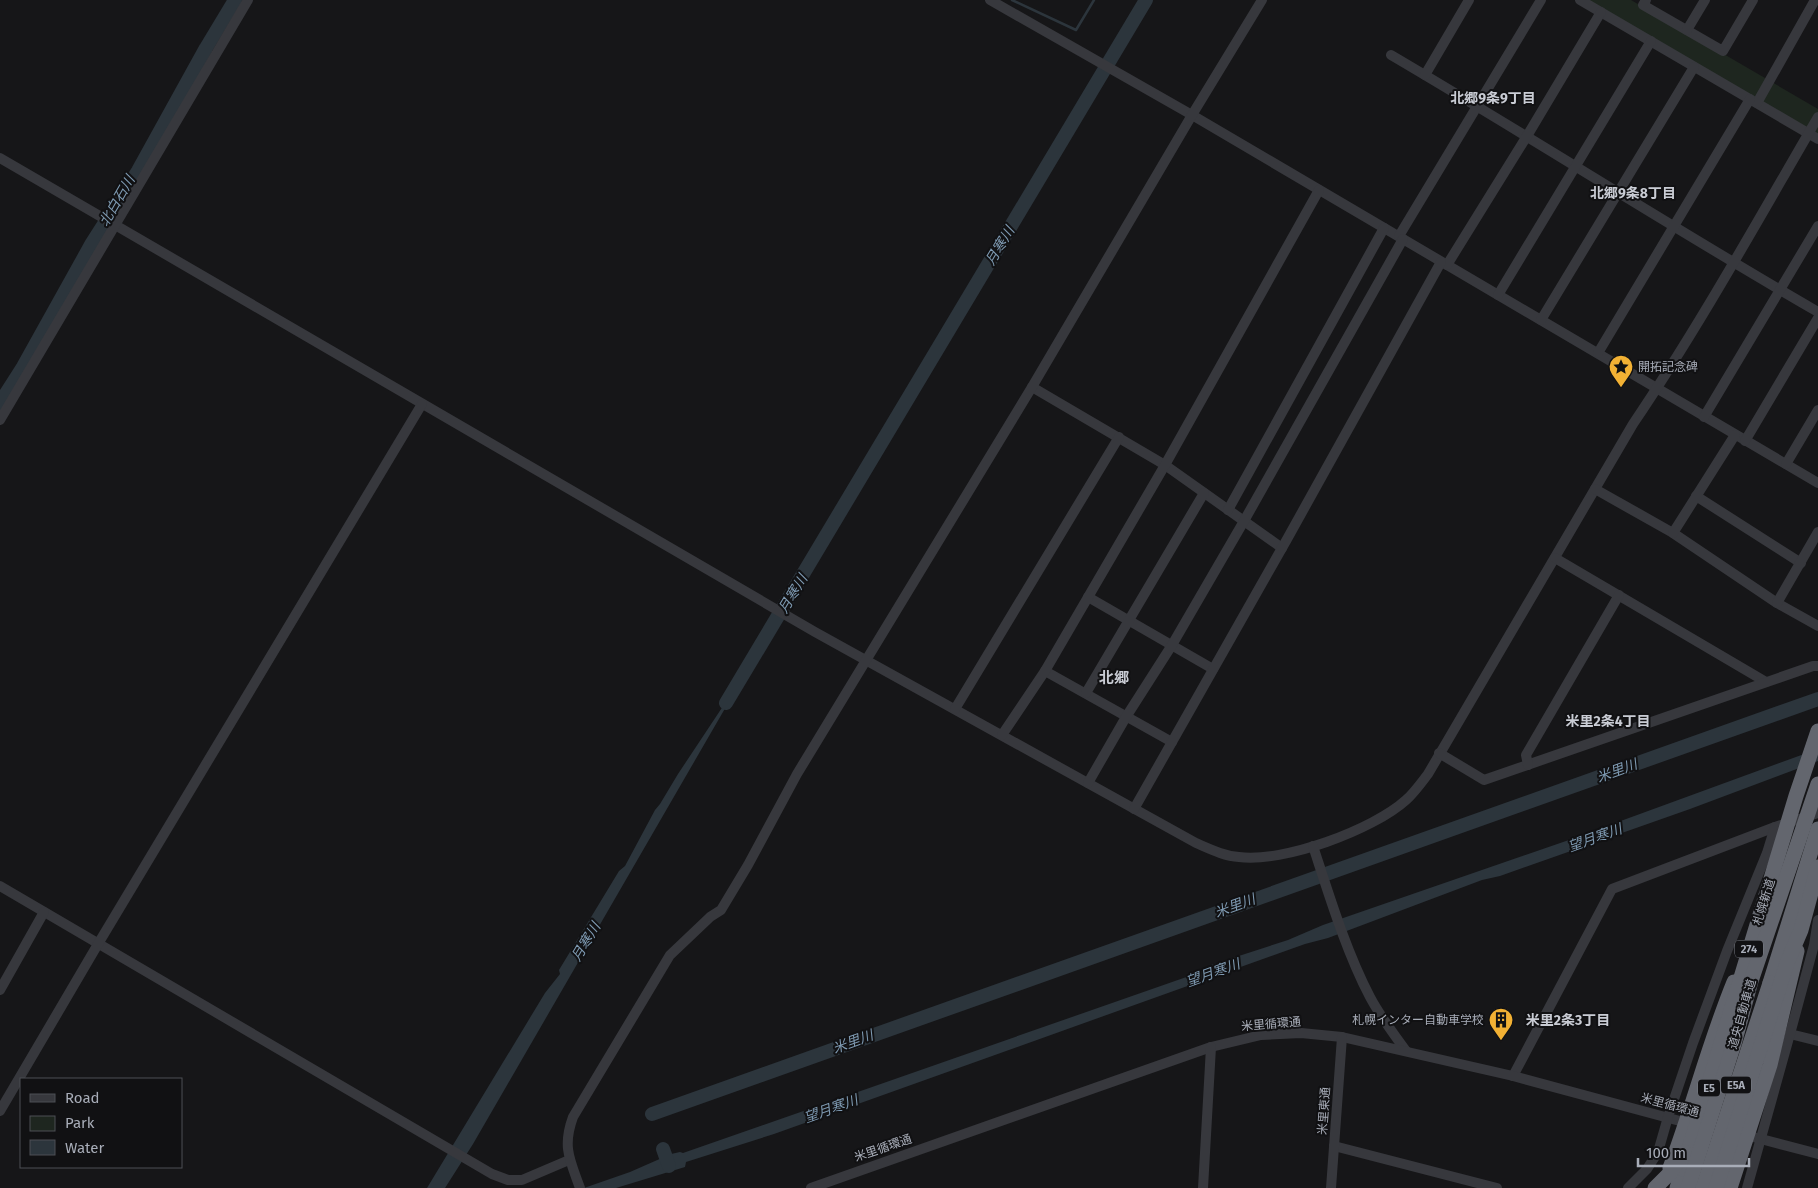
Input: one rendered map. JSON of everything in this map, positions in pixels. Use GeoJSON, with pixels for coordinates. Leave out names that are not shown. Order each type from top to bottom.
{"type":"FeatureCollection","features":[{"type":"Feature","properties":{"kind":"highway","name":"札幌新道"},"geometry":{"type":"LineString","coordinates":[[1677,1188],[1757,922],[1818,731]]}},
{"type":"Feature","properties":{"kind":"highway","name":"道央自動車道"},"geometry":{"type":"LineString","coordinates":[[1688,1188],[1734,1044],[1751,981],[1818,784]]}},
{"type":"Feature","properties":{"kind":"highway","name":"道央自動車道"},"geometry":{"type":"LineString","coordinates":[[1703,1188],[1818,828]]}},
{"type":"Feature","properties":{"kind":"highway"},"geometry":{"type":"LineString","coordinates":[[1728,1188],[1770,1065],[1801,930],[1818,867]]}},
{"type":"Feature","properties":{"kind":"highway"},"geometry":{"type":"LineString","coordinates":[[1662,1188],[1687,1123],[1723,1008],[1757,922]]}},
{"type":"Feature","properties":{"kind":"highway"},"geometry":{"type":"LineString","coordinates":[[1716,1188],[1787,963],[1801,930]]}},
{"type":"Feature","properties":{"kind":"highway","name":"E5"},"geometry":{"type":"LineString","coordinates":[[1655,1188],[1673,1169],[1686,1146],[1751,981]]}},
{"type":"Feature","properties":{"kind":"highway"},"geometry":{"type":"LineString","coordinates":[[1728,1188],[1770,982]]}},
{"type":"Feature","properties":{"kind":"street"},"geometry":{"type":"LineString","coordinates":[[0,420],[112,224],[248,0]]}},
{"type":"Feature","properties":{"kind":"street"},"geometry":{"type":"LineString","coordinates":[[990,0],[1192,115],[1818,483]]}},
{"type":"Feature","properties":{"kind":"street"},"geometry":{"type":"LineString","coordinates":[[580,1188],[571,1164],[567,1141],[573,1117],[670,955],[720,910],[748,866],[797,774],[1032,387],[1262,0]]}},
{"type":"Feature","properties":{"kind":"street"},"geometry":{"type":"LineString","coordinates":[[1425,74],[1469,0]]}},
{"type":"Feature","properties":{"kind":"street"},"geometry":{"type":"LineString","coordinates":[[1088,784],[1244,521],[1401,238],[1541,0]]}},
{"type":"Feature","properties":{"kind":"street"},"geometry":{"type":"LineString","coordinates":[[1580,0],[1818,140]]}},
{"type":"Feature","properties":{"kind":"street"},"geometry":{"type":"LineString","coordinates":[[1646,0],[1643,5],[1724,51],[1753,0]]}},
{"type":"Feature","properties":{"kind":"street"},"geometry":{"type":"LineString","coordinates":[[1687,30],[1705,0]]}},
{"type":"Feature","properties":{"kind":"street"},"geometry":{"type":"LineString","coordinates":[[1598,353],[1815,0]]}},
{"type":"Feature","properties":{"kind":"street"},"geometry":{"type":"LineString","coordinates":[[1134,808],[1444,263],[1527,136],[1601,12]]}},
{"type":"Feature","properties":{"kind":"street"},"geometry":{"type":"LineString","coordinates":[[1498,295],[1651,41]]}},
{"type":"Feature","properties":{"kind":"street"},"geometry":{"type":"LineString","coordinates":[[1391,55],[1818,312]]}},
{"type":"Feature","properties":{"kind":"street"},"geometry":{"type":"LineString","coordinates":[[1541,320],[1694,67]]}},
{"type":"Feature","properties":{"kind":"street"},"geometry":{"type":"LineString","coordinates":[[0,158],[807,628],[1196,843],[1222,854],[1239,858],[1276,856],[1313,846],[1350,832],[1381,818],[1406,800],[1428,774],[1595,488],[1734,263],[1818,117]]}},
{"type":"Feature","properties":{"kind":"street"},"geometry":{"type":"LineString","coordinates":[[1002,735],[1045,671],[1088,598],[1319,190]]}},
{"type":"Feature","properties":{"kind":"street"},"geometry":{"type":"LineString","coordinates":[[1704,417],[1818,226]]}},
{"type":"Feature","properties":{"kind":"street"},"geometry":{"type":"LineString","coordinates":[[1228,510],[1384,228]]}},
{"type":"Feature","properties":{"kind":"street"},"geometry":{"type":"LineString","coordinates":[[1745,441],[1818,318]]}},
{"type":"Feature","properties":{"kind":"street"},"geometry":{"type":"LineString","coordinates":[[1032,387],[1165,465],[1282,548]]}},
{"type":"Feature","properties":{"kind":"street"},"geometry":{"type":"LineString","coordinates":[[0,1111],[422,404]]}},
{"type":"Feature","properties":{"kind":"street"},"geometry":{"type":"LineString","coordinates":[[1786,464],[1818,410]]}},
{"type":"Feature","properties":{"kind":"street"},"geometry":{"type":"LineString","coordinates":[[1673,533],[1735,435]]}},
{"type":"Feature","properties":{"kind":"street"},"geometry":{"type":"LineString","coordinates":[[955,709],[1119,437]]}},
{"type":"Feature","properties":{"kind":"street"},"geometry":{"type":"LineString","coordinates":[[1595,488],[1673,533],[1777,603],[1818,626]]}},
{"type":"Feature","properties":{"kind":"street"},"geometry":{"type":"LineString","coordinates":[[1086,693],[1204,493]]}},
{"type":"Feature","properties":{"kind":"street"},"geometry":{"type":"LineString","coordinates":[[1696,496],[1801,563]]}},
{"type":"Feature","properties":{"kind":"street"},"geometry":{"type":"LineString","coordinates":[[1777,603],[1818,532]]}},
{"type":"Feature","properties":{"kind":"street"},"geometry":{"type":"LineString","coordinates":[[1555,558],[1766,682]]}},
{"type":"Feature","properties":{"kind":"street"},"geometry":{"type":"LineString","coordinates":[[1528,766],[1526,755],[1619,595]]}},
{"type":"Feature","properties":{"kind":"street"},"geometry":{"type":"LineString","coordinates":[[1088,598],[1214,669]]}},
{"type":"Feature","properties":{"kind":"street"},"geometry":{"type":"LineString","coordinates":[[1439,753],[1484,780],[1766,682],[1818,666]]}},
{"type":"Feature","properties":{"kind":"street"},"geometry":{"type":"LineString","coordinates":[[1045,671],[1172,742]]}},
{"type":"Feature","properties":{"kind":"street"},"geometry":{"type":"LineString","coordinates":[[1513,1076],[1612,889],[1775,827],[1818,813]]}},
{"type":"Feature","properties":{"kind":"street"},"geometry":{"type":"LineString","coordinates":[[1628,1188],[1647,1169],[1658,1152],[1668,1117],[1727,951],[1767,853],[1775,827]]}},
{"type":"Feature","properties":{"kind":"street"},"geometry":{"type":"LineString","coordinates":[[1313,846],[1350,952],[1370,996],[1386,1024],[1406,1051]]}},
{"type":"Feature","properties":{"kind":"street"},"geometry":{"type":"LineString","coordinates":[[0,886],[492,1174],[508,1180],[522,1180],[571,1164]]}},
{"type":"Feature","properties":{"kind":"street"},"geometry":{"type":"LineString","coordinates":[[0,990],[44,912]]}},
{"type":"Feature","properties":{"kind":"street"},"geometry":{"type":"LineString","coordinates":[[1747,1188],[1816,946],[1818,920]]}},
{"type":"Feature","properties":{"kind":"street","name":"米里循環通"},"geometry":{"type":"LineString","coordinates":[[812,1188],[1211,1046],[1261,1035],[1301,1033],[1342,1037],[1513,1076],[1687,1123],[1746,1134],[1818,1154]]}},
{"type":"Feature","properties":{"kind":"street"},"geometry":{"type":"LineString","coordinates":[[1790,1034],[1818,1041]]}},
{"type":"Feature","properties":{"kind":"street","name":"米里東通"},"geometry":{"type":"LineString","coordinates":[[1331,1188],[1342,1037]]}},
{"type":"Feature","properties":{"kind":"street"},"geometry":{"type":"LineString","coordinates":[[1203,1188],[1211,1046]]}},
{"type":"Feature","properties":{"kind":"street"},"geometry":{"type":"LineString","coordinates":[[1334,1146],[1498,1188]]}},
{"type":"Feature","properties":{"kind":"green space"},"geometry":{"type":"Polygon","coordinates":[[[1583,0],[1631,0],[1818,109],[1818,137],[1583,0]]]}},
{"type":"Feature","properties":{"kind":"water"},"geometry":{"type":"Polygon","coordinates":[[[749,667],[473,1144],[445,1188],[427,1188],[545,993],[560,974],[559,970],[619,871],[625,866],[655,810],[749,667]]]}},
{"type":"Feature","properties":{"kind":"water","name":"望月寒川"},"geometry":{"type":"Polygon","coordinates":[[[1818,749],[1818,761],[1690,809],[1500,876],[1482,880],[1328,938],[1305,944],[774,1134],[686,1162],[685,1167],[616,1188],[584,1188],[630,1172],[671,1154],[683,1153],[1195,974],[1211,965],[1288,940],[1323,925],[1566,841],[1818,749]]]}},
{"type":"Feature","properties":{"kind":"waterway","name":"北白石川"},"geometry":{"type":"LineString","coordinates":[[0,403],[23,367],[92,243],[138,171],[206,48],[235,0]]}},
{"type":"Feature","properties":{"kind":"waterway"},"geometry":{"type":"LineString","coordinates":[[1012,0],[1076,30],[1094,0]]}},
{"type":"Feature","properties":{"kind":"waterway","name":"月寒川"},"geometry":{"type":"LineString","coordinates":[[726,703],[1146,0]]}},
{"type":"Feature","properties":{"kind":"waterway","name":"米里川"},"geometry":{"type":"LineString","coordinates":[[652,1114],[1818,699]]}},
{"type":"Feature","properties":{"kind":"waterway","name":"米里川"},"geometry":{"type":"LineString","coordinates":[[663,1149],[669,1166]]}},
{"type":"Feature","properties":{"kind":"place","name":"開拓記念碑"},"geometry":{"type":"Point","coordinates":[1621,388]}},
{"type":"Feature","properties":{"kind":"place","name":"札幌インター自動車学校"},"geometry":{"type":"Point","coordinates":[1501,1041]}},
{"type":"Feature","properties":{"kind":"district","name":"北郷9条9丁目"},"geometry":{"type":"Point","coordinates":[1493,98]}},
{"type":"Feature","properties":{"kind":"district","name":"北郷9条8丁目"},"geometry":{"type":"Point","coordinates":[1633,193]}},
{"type":"Feature","properties":{"kind":"district","name":"北郷"},"geometry":{"type":"Point","coordinates":[1114,678]}},
{"type":"Feature","properties":{"kind":"district","name":"米里2条4丁目"},"geometry":{"type":"Point","coordinates":[1608,721]}},
{"type":"Feature","properties":{"kind":"district","name":"米里2条3丁目"},"geometry":{"type":"Point","coordinates":[1568,1020]}}]}
